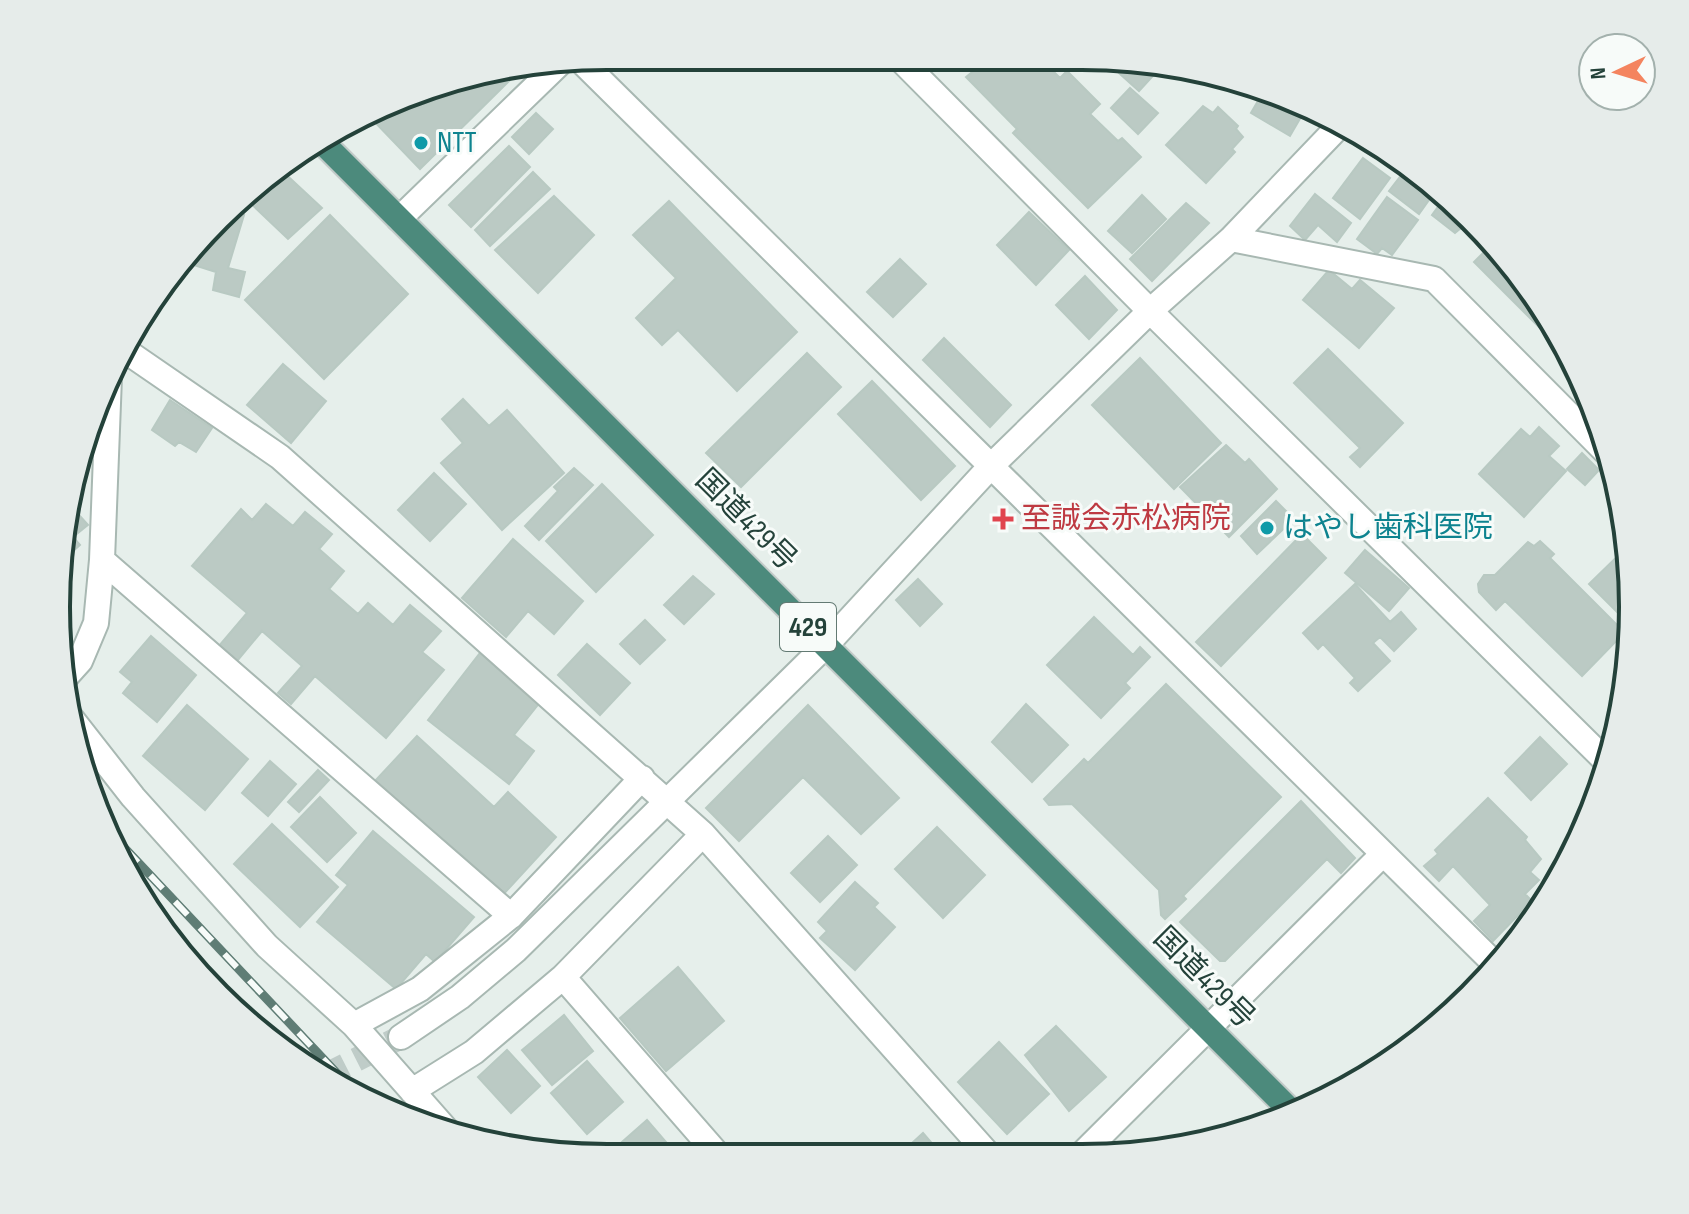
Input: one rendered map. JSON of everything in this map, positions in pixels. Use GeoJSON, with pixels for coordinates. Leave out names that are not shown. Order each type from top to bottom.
{"type":"FeatureCollection","features":[{"type":"Feature","properties":{"kind":"highway","name":"国道429号"},"geometry":{"type":"LineString","coordinates":[[328,148],[1284,1104]]}},
{"type":"Feature","properties":{"kind":"street"},"geometry":{"type":"LineString","coordinates":[[591,70],[1489,958]]}},
{"type":"Feature","properties":{"kind":"street"},"geometry":{"type":"LineString","coordinates":[[911,70],[1599,754]]}},
{"type":"Feature","properties":{"kind":"street"},"geometry":{"type":"LineString","coordinates":[[399,219],[549,74]]}},
{"type":"Feature","properties":{"kind":"street"},"geometry":{"type":"LineString","coordinates":[[401,1037],[460,997],[516,950],[826,645],[991,466],[1150,311],[1231,239],[1333,132]]}},
{"type":"Feature","properties":{"kind":"street"},"geometry":{"type":"LineString","coordinates":[[1231,239],[1434,279],[1592,438]]}},
{"type":"Feature","properties":{"kind":"street"},"geometry":{"type":"LineString","coordinates":[[132,355],[280,457],[703,834],[979,1144]]}},
{"type":"Feature","properties":{"kind":"street"},"geometry":{"type":"LineString","coordinates":[[74,668],[80,661],[96,623],[102,560],[108,409]]}},
{"type":"Feature","properties":{"kind":"street"},"geometry":{"type":"LineString","coordinates":[[102,560],[511,916]]}},
{"type":"Feature","properties":{"kind":"street"},"geometry":{"type":"LineString","coordinates":[[86,737],[133,797],[267,946],[354,1025],[434,1116]]}},
{"type":"Feature","properties":{"kind":"street"},"geometry":{"type":"LineString","coordinates":[[354,1025],[420,989],[511,916],[642,778]]}},
{"type":"Feature","properties":{"kind":"street"},"geometry":{"type":"LineString","coordinates":[[412,1091],[474,1052],[563,977],[703,834]]}},
{"type":"Feature","properties":{"kind":"street"},"geometry":{"type":"LineString","coordinates":[[1092,1144],[1383,854]]}},
{"type":"Feature","properties":{"kind":"street"},"geometry":{"type":"LineString","coordinates":[[563,977],[709,1144]]}},
{"type":"Feature","properties":{"kind":"building"},"geometry":{"type":"Polygon","coordinates":[[[974,70],[1052,70],[1060,78],[1067,71],[1100,104],[1090,114],[1118,141],[1122,138],[1141,157],[1088,208],[1013,133],[1017,129],[966,77],[974,70]]]}},
{"type":"Feature","properties":{"kind":"building"},"geometry":{"type":"Polygon","coordinates":[[[1117,71],[1154,75],[1139,91],[1117,71]]]}},
{"type":"Feature","properties":{"kind":"building","name":"NTT"},"geometry":{"type":"Polygon","coordinates":[[[510,80],[420,169],[375,122],[434,98],[510,80]]]}},
{"type":"Feature","properties":{"kind":"building"},"geometry":{"type":"Polygon","coordinates":[[[1130,88],[1158,113],[1138,134],[1111,108],[1130,88]]]}},
{"type":"Feature","properties":{"kind":"building"},"geometry":{"type":"Polygon","coordinates":[[[1259,100],[1301,117],[1290,136],[1251,113],[1259,100]]]}},
{"type":"Feature","properties":{"kind":"building"},"geometry":{"type":"Polygon","coordinates":[[[1203,106],[1213,113],[1218,107],[1238,126],[1236,129],[1243,137],[1232,149],[1235,152],[1206,183],[1166,145],[1203,106]]]}},
{"type":"Feature","properties":{"kind":"building"},"geometry":{"type":"Polygon","coordinates":[[[536,113],[553,129],[529,154],[512,137],[536,113]]]}},
{"type":"Feature","properties":{"kind":"building"},"geometry":{"type":"Polygon","coordinates":[[[509,146],[530,167],[471,227],[449,205],[509,146]]]}},
{"type":"Feature","properties":{"kind":"building"},"geometry":{"type":"Polygon","coordinates":[[[1363,158],[1390,178],[1360,219],[1333,198],[1363,158]]]}},
{"type":"Feature","properties":{"kind":"building"},"geometry":{"type":"Polygon","coordinates":[[[533,172],[550,189],[490,246],[475,230],[533,172]]]}},
{"type":"Feature","properties":{"kind":"building"},"geometry":{"type":"Polygon","coordinates":[[[1401,175],[1430,198],[1419,214],[1389,191],[1401,175]]]}},
{"type":"Feature","properties":{"kind":"building"},"geometry":{"type":"Polygon","coordinates":[[[287,176],[322,208],[288,239],[252,204],[287,176]]]}},
{"type":"Feature","properties":{"kind":"building"},"geometry":{"type":"Polygon","coordinates":[[[1315,194],[1351,223],[1337,242],[1318,225],[1305,240],[1290,226],[1315,194]]]}},
{"type":"Feature","properties":{"kind":"building"},"geometry":{"type":"Polygon","coordinates":[[[1142,195],[1166,219],[1132,253],[1108,231],[1142,195]]]}},
{"type":"Feature","properties":{"kind":"building"},"geometry":{"type":"Polygon","coordinates":[[[554,196],[594,235],[538,293],[495,250],[554,196]]]}},
{"type":"Feature","properties":{"kind":"building"},"geometry":{"type":"Polygon","coordinates":[[[1387,197],[1418,220],[1392,255],[1382,248],[1377,254],[1357,239],[1387,197]]]}},
{"type":"Feature","properties":{"kind":"building"},"geometry":{"type":"Polygon","coordinates":[[[669,201],[797,332],[737,391],[678,330],[662,345],[636,318],[676,278],[633,235],[669,201]]]}},
{"type":"Feature","properties":{"kind":"building"},"geometry":{"type":"Polygon","coordinates":[[[1186,203],[1209,223],[1152,281],[1130,259],[1186,203]]]}},
{"type":"Feature","properties":{"kind":"building"},"geometry":{"type":"Polygon","coordinates":[[[1439,206],[1467,232],[1461,228],[1455,233],[1432,215],[1439,206]]]}},
{"type":"Feature","properties":{"kind":"building"},"geometry":{"type":"Polygon","coordinates":[[[1029,212],[1069,250],[1036,285],[997,245],[1029,212]]]}},
{"type":"Feature","properties":{"kind":"building"},"geometry":{"type":"Polygon","coordinates":[[[241,214],[244,215],[228,268],[245,272],[239,297],[213,290],[216,272],[193,265],[227,227],[241,214]]]}},
{"type":"Feature","properties":{"kind":"building"},"geometry":{"type":"Polygon","coordinates":[[[330,215],[408,294],[324,379],[245,300],[330,215]]]}},
{"type":"Feature","properties":{"kind":"building"},"geometry":{"type":"Polygon","coordinates":[[[1485,251],[1540,328],[1474,262],[1485,251]]]}},
{"type":"Feature","properties":{"kind":"building"},"geometry":{"type":"Polygon","coordinates":[[[900,259],[926,284],[893,317],[867,292],[900,259]]]}},
{"type":"Feature","properties":{"kind":"building"},"geometry":{"type":"Polygon","coordinates":[[[1329,270],[1352,289],[1360,280],[1394,308],[1359,348],[1303,300],[1329,270]]]}},
{"type":"Feature","properties":{"kind":"building"},"geometry":{"type":"Polygon","coordinates":[[[1085,276],[1117,310],[1089,339],[1056,305],[1085,276]]]}},
{"type":"Feature","properties":{"kind":"building"},"geometry":{"type":"Polygon","coordinates":[[[944,338],[1011,405],[990,427],[923,360],[944,338]]]}},
{"type":"Feature","properties":{"kind":"building"},"geometry":{"type":"Polygon","coordinates":[[[1328,349],[1403,423],[1360,467],[1350,457],[1360,448],[1294,383],[1328,349]]]}},
{"type":"Feature","properties":{"kind":"building"},"geometry":{"type":"Polygon","coordinates":[[[807,353],[841,387],[741,487],[706,453],[807,353]]]}},
{"type":"Feature","properties":{"kind":"building"},"geometry":{"type":"Polygon","coordinates":[[[1140,358],[1221,443],[1174,489],[1092,405],[1140,358]]]}},
{"type":"Feature","properties":{"kind":"building"},"geometry":{"type":"Polygon","coordinates":[[[283,364],[326,401],[291,443],[247,405],[283,364]]]}},
{"type":"Feature","properties":{"kind":"building"},"geometry":{"type":"Polygon","coordinates":[[[872,381],[955,466],[921,500],[838,414],[872,381]]]}},
{"type":"Feature","properties":{"kind":"building"},"geometry":{"type":"Polygon","coordinates":[[[463,399],[489,426],[507,410],[564,473],[502,530],[441,463],[463,443],[442,419],[463,399]]]}},
{"type":"Feature","properties":{"kind":"building"},"geometry":{"type":"Polygon","coordinates":[[[170,400],[212,428],[196,452],[179,442],[175,446],[152,430],[170,400]]]}},
{"type":"Feature","properties":{"kind":"building"},"geometry":{"type":"Polygon","coordinates":[[[1539,427],[1559,446],[1549,456],[1566,471],[1524,517],[1479,474],[1521,429],[1530,437],[1539,427]]]}},
{"type":"Feature","properties":{"kind":"building"},"geometry":{"type":"Polygon","coordinates":[[[1226,445],[1245,463],[1249,459],[1277,489],[1229,537],[1180,487],[1226,445]]]}},
{"type":"Feature","properties":{"kind":"building"},"geometry":{"type":"Polygon","coordinates":[[[1582,453],[1599,470],[1585,485],[1567,469],[1582,453]]]}},
{"type":"Feature","properties":{"kind":"building"},"geometry":{"type":"Polygon","coordinates":[[[574,468],[593,485],[539,540],[525,526],[558,491],[554,487],[574,468]]]}},
{"type":"Feature","properties":{"kind":"building"},"geometry":{"type":"Polygon","coordinates":[[[434,473],[466,504],[430,541],[398,510],[434,473]]]}},
{"type":"Feature","properties":{"kind":"building"},"geometry":{"type":"Polygon","coordinates":[[[602,484],[653,535],[596,592],[546,541],[602,484]]]}},
{"type":"Feature","properties":{"kind":"building","name":"はやし歯科医院"},"geometry":{"type":"Polygon","coordinates":[[[1276,501],[1294,519],[1257,554],[1241,536],[1276,501]]]}},
{"type":"Feature","properties":{"kind":"building"},"geometry":{"type":"Polygon","coordinates":[[[266,504],[293,526],[305,512],[332,534],[319,549],[344,571],[329,589],[358,614],[368,603],[393,625],[410,605],[441,631],[422,652],[444,670],[386,738],[315,676],[291,704],[278,693],[302,666],[262,631],[237,661],[219,646],[247,613],[192,566],[241,509],[252,520],[266,504]]]}},
{"type":"Feature","properties":{"kind":"building"},"geometry":{"type":"Polygon","coordinates":[[[78,514],[88,525],[75,535],[78,514]]]}},
{"type":"Feature","properties":{"kind":"building"},"geometry":{"type":"Polygon","coordinates":[[[1302,534],[1326,558],[1221,666],[1196,642],[1302,534]]]}},
{"type":"Feature","properties":{"kind":"building"},"geometry":{"type":"Polygon","coordinates":[[[513,539],[583,601],[554,634],[528,611],[506,637],[462,598],[513,539]]]}},
{"type":"Feature","properties":{"kind":"building"},"geometry":{"type":"Polygon","coordinates":[[[1540,541],[1554,554],[1550,558],[1618,626],[1618,639],[1582,676],[1505,601],[1496,610],[1479,592],[1478,584],[1484,575],[1495,575],[1528,542],[1534,546],[1540,541]]]}},
{"type":"Feature","properties":{"kind":"building"},"geometry":{"type":"Polygon","coordinates":[[[1365,550],[1409,588],[1389,611],[1345,573],[1365,550]]]}},
{"type":"Feature","properties":{"kind":"building"},"geometry":{"type":"Polygon","coordinates":[[[1616,557],[1619,614],[1589,584],[1616,557]]]}},
{"type":"Feature","properties":{"kind":"building"},"geometry":{"type":"Polygon","coordinates":[[[693,576],[714,594],[684,624],[664,605],[693,576]]]}},
{"type":"Feature","properties":{"kind":"building"},"geometry":{"type":"Polygon","coordinates":[[[918,579],[942,604],[920,626],[896,600],[918,579]]]}},
{"type":"Feature","properties":{"kind":"building"},"geometry":{"type":"Polygon","coordinates":[[[1355,584],[1390,622],[1401,612],[1416,629],[1394,651],[1380,637],[1373,643],[1390,661],[1358,691],[1350,683],[1355,678],[1323,644],[1318,649],[1303,633],[1355,584]]]}},
{"type":"Feature","properties":{"kind":"building"},"geometry":{"type":"Polygon","coordinates":[[[1094,617],[1133,655],[1140,647],[1150,657],[1125,683],[1130,688],[1101,718],[1047,665],[1094,617]]]}},
{"type":"Feature","properties":{"kind":"building"},"geometry":{"type":"Polygon","coordinates":[[[645,620],[665,640],[640,664],[620,644],[645,620]]]}},
{"type":"Feature","properties":{"kind":"building"},"geometry":{"type":"Polygon","coordinates":[[[151,636],[196,675],[157,722],[123,693],[132,682],[120,672],[151,636]]]}},
{"type":"Feature","properties":{"kind":"building"},"geometry":{"type":"Polygon","coordinates":[[[587,644],[630,683],[600,715],[558,675],[587,644]]]}},
{"type":"Feature","properties":{"kind":"building"},"geometry":{"type":"Polygon","coordinates":[[[480,653],[541,701],[514,735],[534,751],[509,784],[428,720],[480,653]]]}},
{"type":"Feature","properties":{"kind":"building"},"geometry":{"type":"Polygon","coordinates":[[[1166,684],[1281,797],[1183,896],[1186,899],[1165,919],[1161,915],[1159,890],[1072,804],[1049,805],[1044,799],[1084,759],[1088,763],[1166,684]]]}},
{"type":"Feature","properties":{"kind":"building"},"geometry":{"type":"Polygon","coordinates":[[[1026,704],[1068,745],[1032,782],[992,742],[1026,704]]]}},
{"type":"Feature","properties":{"kind":"building"},"geometry":{"type":"Polygon","coordinates":[[[187,705],[248,759],[205,810],[143,756],[187,705]]]}},
{"type":"Feature","properties":{"kind":"building"},"geometry":{"type":"Polygon","coordinates":[[[808,705],[899,798],[861,834],[803,777],[739,841],[706,808],[808,705]]]}},
{"type":"Feature","properties":{"kind":"building"},"geometry":{"type":"Polygon","coordinates":[[[417,736],[494,807],[508,792],[556,837],[500,898],[375,781],[417,736]]]}},
{"type":"Feature","properties":{"kind":"building"},"geometry":{"type":"Polygon","coordinates":[[[1540,737],[1567,764],[1531,800],[1505,773],[1540,737]]]}},
{"type":"Feature","properties":{"kind":"building"},"geometry":{"type":"Polygon","coordinates":[[[270,761],[296,784],[268,816],[242,793],[270,761]]]}},
{"type":"Feature","properties":{"kind":"building"},"geometry":{"type":"Polygon","coordinates":[[[318,770],[329,780],[299,812],[288,802],[318,770]]]}},
{"type":"Feature","properties":{"kind":"building"},"geometry":{"type":"Polygon","coordinates":[[[320,797],[356,833],[327,862],[291,827],[320,797]]]}},
{"type":"Feature","properties":{"kind":"building"},"geometry":{"type":"Polygon","coordinates":[[[1488,798],[1527,837],[1525,840],[1541,859],[1530,872],[1539,880],[1525,894],[1531,900],[1493,941],[1474,921],[1490,905],[1453,866],[1439,881],[1424,866],[1438,854],[1435,850],[1488,798]]]}},
{"type":"Feature","properties":{"kind":"building"},"geometry":{"type":"Polygon","coordinates":[[[1301,801],[1355,858],[1341,873],[1327,859],[1225,961],[1220,961],[1180,922],[1301,801]]]}},
{"type":"Feature","properties":{"kind":"building"},"geometry":{"type":"Polygon","coordinates":[[[272,824],[338,887],[300,927],[234,864],[272,824]]]}},
{"type":"Feature","properties":{"kind":"building"},"geometry":{"type":"Polygon","coordinates":[[[937,827],[985,875],[943,918],[895,869],[937,827]]]}},
{"type":"Feature","properties":{"kind":"building"},"geometry":{"type":"Polygon","coordinates":[[[373,831],[474,917],[435,962],[426,954],[396,989],[317,922],[348,885],[336,875],[373,831]]]}},
{"type":"Feature","properties":{"kind":"building"},"geometry":{"type":"Polygon","coordinates":[[[828,836],[857,865],[820,902],[791,873],[828,836]]]}},
{"type":"Feature","properties":{"kind":"building"},"geometry":{"type":"Polygon","coordinates":[[[855,882],[878,903],[874,907],[895,927],[855,970],[820,938],[827,931],[818,922],[855,882]]]}},
{"type":"Feature","properties":{"kind":"building"},"geometry":{"type":"Polygon","coordinates":[[[678,967],[724,1021],[666,1071],[620,1018],[678,967]]]}},
{"type":"Feature","properties":{"kind":"building"},"geometry":{"type":"Polygon","coordinates":[[[564,1015],[593,1051],[552,1085],[522,1050],[564,1015]]]}},
{"type":"Feature","properties":{"kind":"building"},"geometry":{"type":"Polygon","coordinates":[[[1056,1026],[1106,1077],[1069,1111],[1025,1055],[1056,1026]]]}},
{"type":"Feature","properties":{"kind":"building"},"geometry":{"type":"Polygon","coordinates":[[[999,1042],[1049,1094],[1007,1134],[958,1082],[999,1042]]]}},
{"type":"Feature","properties":{"kind":"building"},"geometry":{"type":"Polygon","coordinates":[[[507,1050],[540,1086],[511,1113],[478,1077],[507,1050]]]}},
{"type":"Feature","properties":{"kind":"building"},"geometry":{"type":"Polygon","coordinates":[[[587,1061],[623,1102],[587,1134],[551,1093],[587,1061]]]}},
{"type":"Feature","properties":{"kind":"building"},"geometry":{"type":"Polygon","coordinates":[[[647,1120],[668,1144],[620,1144],[647,1120]]]}},
{"type":"Feature","properties":{"kind":"building"},"geometry":{"type":"Polygon","coordinates":[[[923,1133],[932,1144],[911,1144],[923,1133]]]}},
{"type":"Feature","properties":{"kind":"tunnel"},"geometry":{"type":"LineString","coordinates":[[335,1070],[401,1037]]}},
{"type":"Feature","properties":{"kind":"railway"},"geometry":{"type":"LineString","coordinates":[[130,853],[332,1068]]}},
{"type":"Feature","properties":{"kind":"place","name":"NTT"},"geometry":{"type":"Point","coordinates":[421,143]}},
{"type":"Feature","properties":{"kind":"place","name":"至誠会赤松病院"},"geometry":{"type":"Point","coordinates":[1003,519]}},
{"type":"Feature","properties":{"kind":"place","name":"はやし歯科医院"},"geometry":{"type":"Point","coordinates":[1267,528]}}]}
